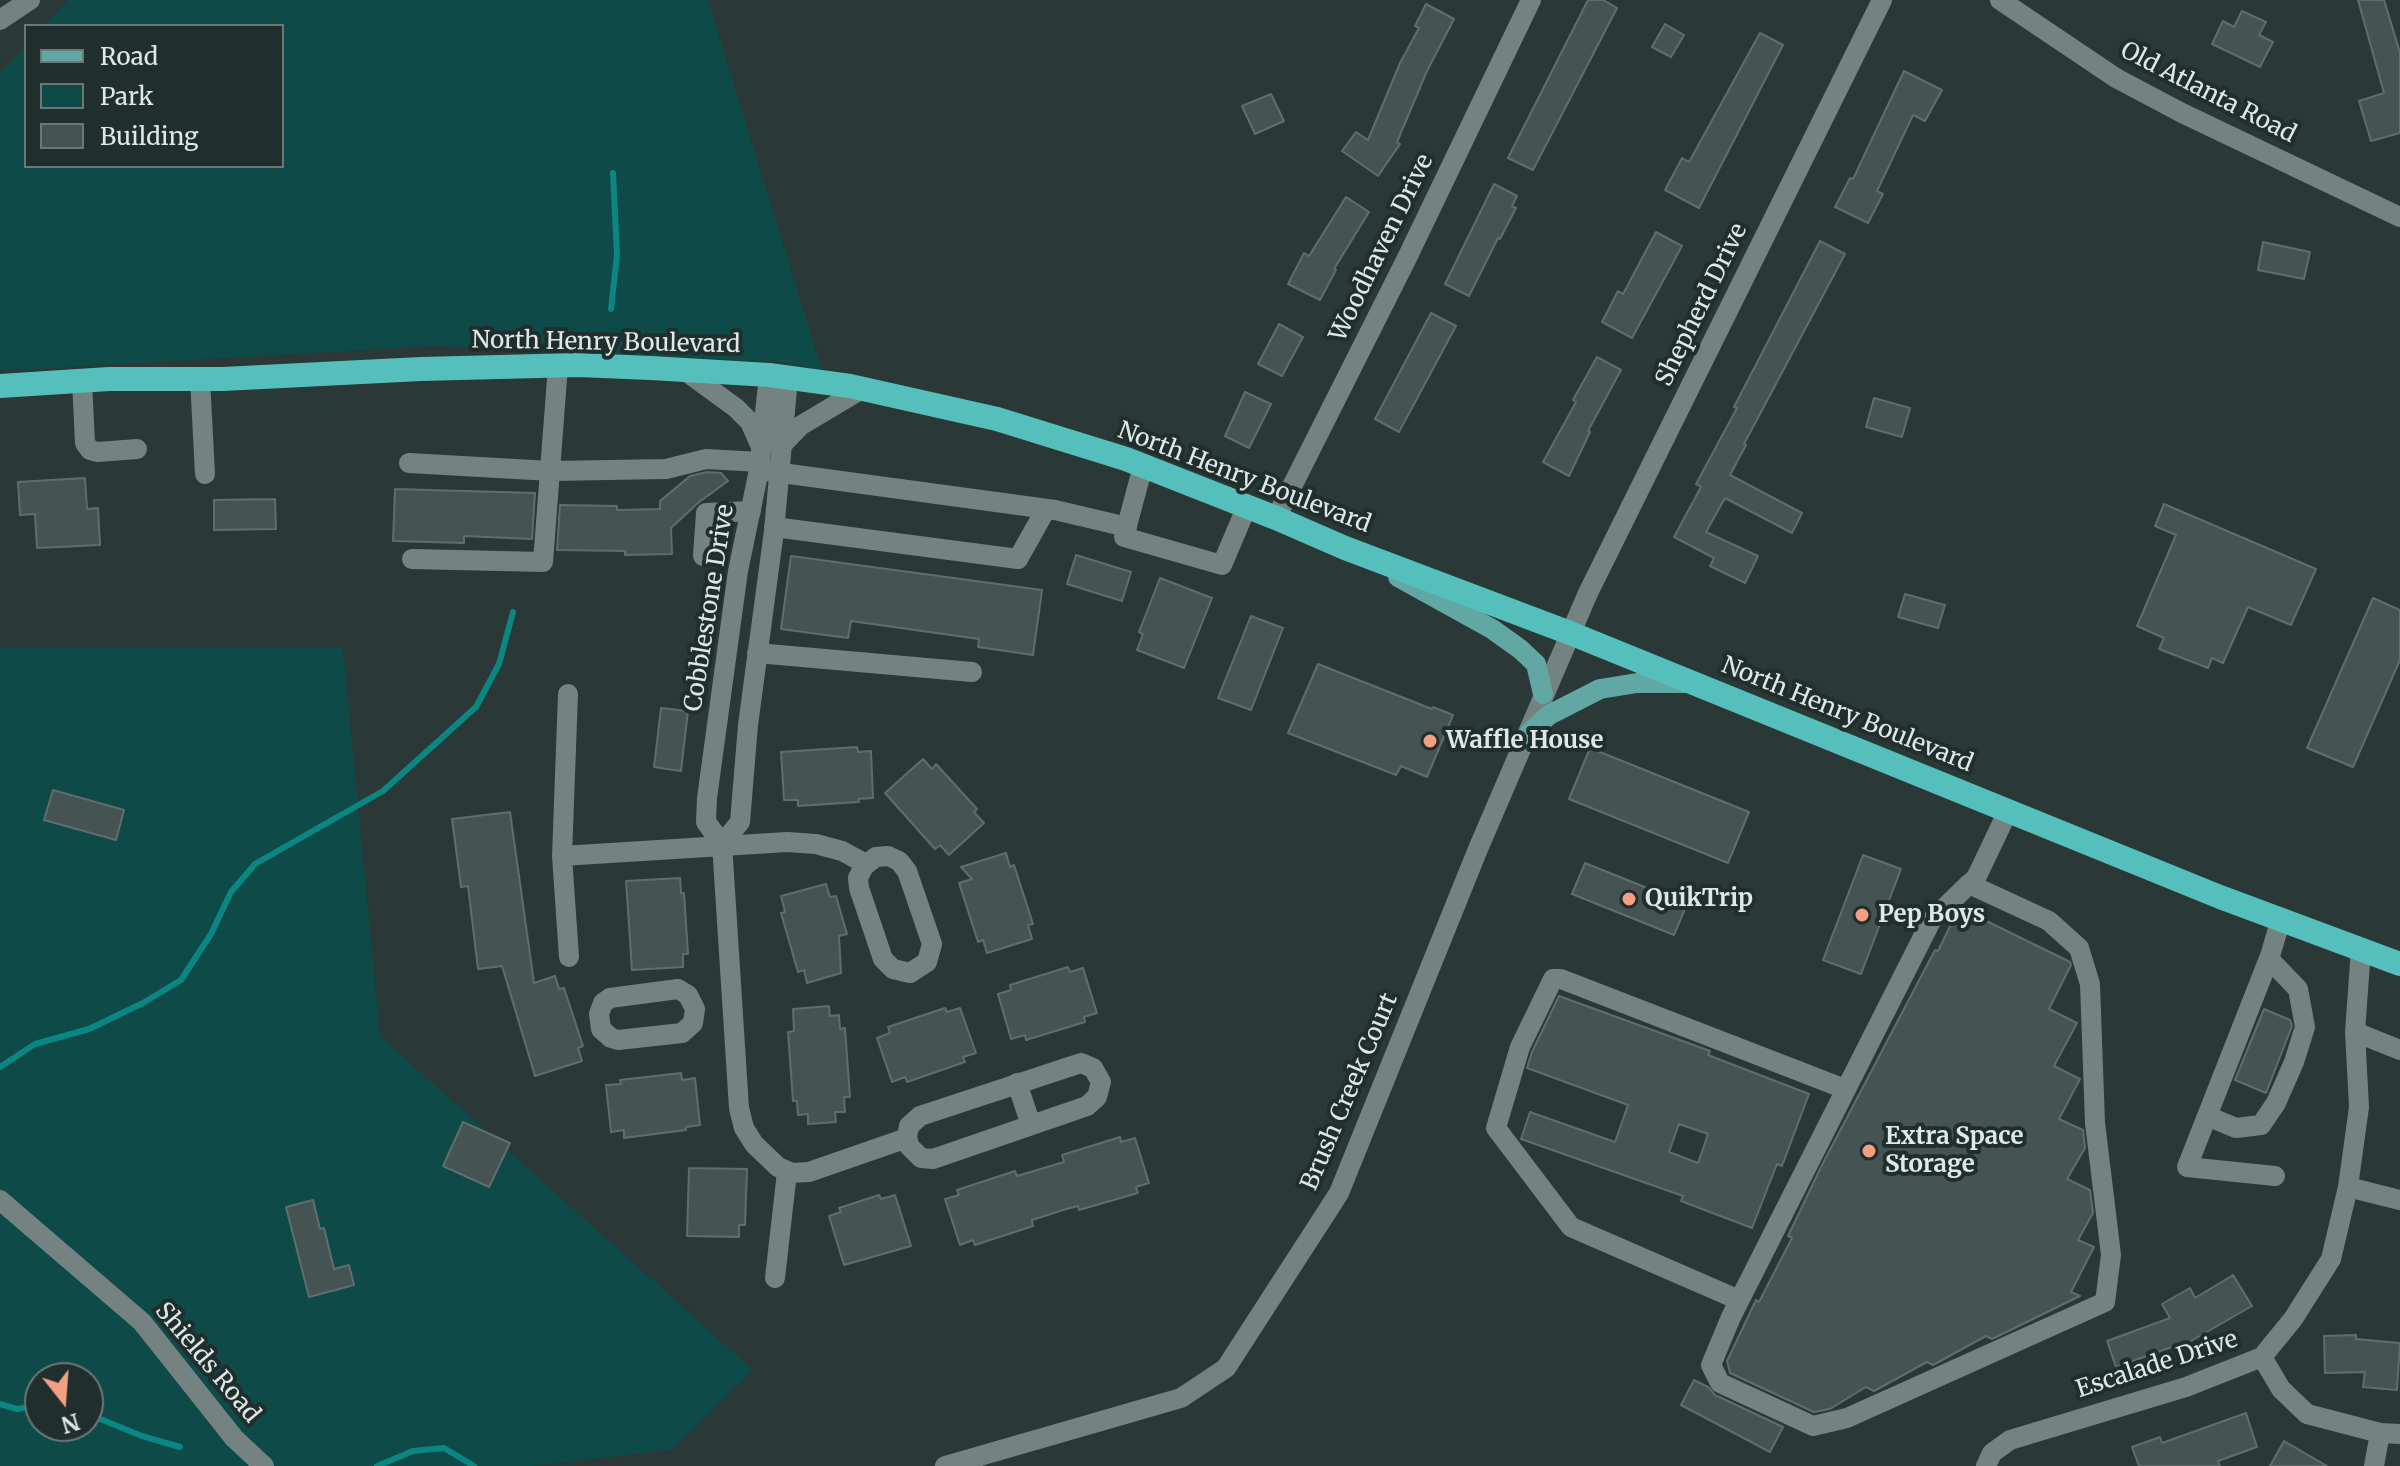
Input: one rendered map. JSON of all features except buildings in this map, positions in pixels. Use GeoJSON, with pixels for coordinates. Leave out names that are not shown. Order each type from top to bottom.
{"type":"FeatureCollection","features":[{"type":"Feature","properties":{"kind":"highway","name":"North Henry Boulevard"},"geometry":{"type":"LineString","coordinates":[[0,386],[558,366],[684,370],[778,377],[862,389],[997,419],[1143,466],[1247,506],[1345,548],[1570,633],[2008,811],[2400,964]]}},
{"type":"Feature","properties":{"kind":"main road"},"geometry":{"type":"LineString","coordinates":[[1345,548],[1510,642],[1536,664],[1543,694]]}},
{"type":"Feature","properties":{"kind":"main road"},"geometry":{"type":"LineString","coordinates":[[1529,733],[1549,715],[1600,689],[1637,683],[1694,683]]}},
{"type":"Feature","properties":{"kind":"street"},"geometry":{"type":"LineString","coordinates":[[0,20],[30,0]]}},
{"type":"Feature","properties":{"kind":"street","name":"Woodhaven Drive"},"geometry":{"type":"LineString","coordinates":[[1276,518],[1406,260],[1531,0]]}},
{"type":"Feature","properties":{"kind":"street","name":"Shepherd Drive"},"geometry":{"type":"LineString","coordinates":[[1570,633],[1882,0]]}},
{"type":"Feature","properties":{"kind":"street","name":"Old Atlanta Road"},"geometry":{"type":"LineString","coordinates":[[2000,0],[2130,85],[2400,217]]}},
{"type":"Feature","properties":{"kind":"street"},"geometry":{"type":"LineString","coordinates":[[412,559],[543,562],[558,366]]}},
{"type":"Feature","properties":{"kind":"street"},"geometry":{"type":"LineString","coordinates":[[684,370],[750,422],[768,460]]}},
{"type":"Feature","properties":{"kind":"street","name":"Cobblestone Drive"},"geometry":{"type":"LineString","coordinates":[[778,377],[768,460],[751,511],[738,571],[706,822],[722,844],[739,1108],[744,1128],[762,1154],[787,1172]]}},
{"type":"Feature","properties":{"kind":"street"},"geometry":{"type":"LineString","coordinates":[[200,379],[205,474]]}},
{"type":"Feature","properties":{"kind":"street"},"geometry":{"type":"LineString","coordinates":[[82,381],[85,443],[90,450],[137,449]]}},
{"type":"Feature","properties":{"kind":"street"},"geometry":{"type":"LineString","coordinates":[[768,460],[800,426],[862,389]]}},
{"type":"Feature","properties":{"kind":"street"},"geometry":{"type":"LineString","coordinates":[[409,463],[551,471],[666,469],[706,459],[768,460],[1046,509],[1127,527]]}},
{"type":"Feature","properties":{"kind":"street","name":"Cobblestone Drive"},"geometry":{"type":"LineString","coordinates":[[722,844],[740,822],[745,754],[774,527],[768,460]]}},
{"type":"Feature","properties":{"kind":"street"},"geometry":{"type":"LineString","coordinates":[[1143,466],[1124,537],[1222,565],[1247,506]]}},
{"type":"Feature","properties":{"kind":"street"},"geometry":{"type":"LineString","coordinates":[[774,527],[1018,559],[1046,509]]}},
{"type":"Feature","properties":{"kind":"street"},"geometry":{"type":"LineString","coordinates":[[703,556],[706,513],[751,511]]}},
{"type":"Feature","properties":{"kind":"street","name":"Brush Creek Court"},"geometry":{"type":"LineString","coordinates":[[945,1466],[1181,1398],[1226,1368],[1339,1193],[1478,849],[1570,633]]}},
{"type":"Feature","properties":{"kind":"street"},"geometry":{"type":"LineString","coordinates":[[757,653],[972,672]]}},
{"type":"Feature","properties":{"kind":"street"},"geometry":{"type":"LineString","coordinates":[[568,694],[562,856],[569,957]]}},
{"type":"Feature","properties":{"kind":"street"},"geometry":{"type":"LineString","coordinates":[[1969,884],[2049,921],[2079,948],[2090,984],[2095,1123],[2111,1255],[2105,1302],[1847,1418],[1813,1426],[1720,1383],[1711,1365],[1739,1300],[1931,921],[1969,884],[1976,878],[2008,811]]}},
{"type":"Feature","properties":{"kind":"street"},"geometry":{"type":"LineString","coordinates":[[562,856],[773,842],[816,844],[842,851],[866,864]]}},
{"type":"Feature","properties":{"kind":"street"},"geometry":{"type":"LineString","coordinates":[[885,856],[899,861],[907,871],[932,944],[928,960],[915,971],[896,971],[883,959],[859,888],[859,876],[866,864],[876,857],[885,856]]}},
{"type":"Feature","properties":{"kind":"street"},"geometry":{"type":"LineString","coordinates":[[2275,1176],[2187,1167],[2269,959],[2281,919]]}},
{"type":"Feature","properties":{"kind":"street","name":"Escalade Drive"},"geometry":{"type":"LineString","coordinates":[[1986,1466],[1992,1453],[2010,1440],[2186,1387],[2262,1357],[2293,1319],[2331,1259],[2348,1187],[2359,1107],[2355,1032],[2361,949]]}},
{"type":"Feature","properties":{"kind":"street"},"geometry":{"type":"LineString","coordinates":[[2207,1116],[2236,1128],[2261,1125],[2276,1103],[2294,1062],[2305,1027],[2298,989],[2269,959]]}},
{"type":"Feature","properties":{"kind":"street"},"geometry":{"type":"LineString","coordinates":[[1739,1300],[1571,1227],[1496,1128],[1520,1047],[1553,979],[1561,979],[1845,1089]]}},
{"type":"Feature","properties":{"kind":"street"},"geometry":{"type":"LineString","coordinates":[[695,1009],[732,1003]]}},
{"type":"Feature","properties":{"kind":"street"},"geometry":{"type":"LineString","coordinates":[[2355,1032],[2400,1050]]}},
{"type":"Feature","properties":{"kind":"street"},"geometry":{"type":"LineString","coordinates":[[1078,1062],[1093,1068],[1100,1080],[1099,1095],[1091,1104],[1031,1125],[933,1159],[921,1158],[913,1152],[907,1138],[909,1126],[920,1116],[1078,1062]]}},
{"type":"Feature","properties":{"kind":"street"},"geometry":{"type":"LineString","coordinates":[[1017,1083],[1031,1125]]}},
{"type":"Feature","properties":{"kind":"street"},"geometry":{"type":"LineString","coordinates":[[775,1278],[787,1172],[809,1172],[907,1138]]}},
{"type":"Feature","properties":{"kind":"street"},"geometry":{"type":"LineString","coordinates":[[2348,1187],[2400,1200]]}},
{"type":"Feature","properties":{"kind":"street","name":"Shields Road"},"geometry":{"type":"LineString","coordinates":[[0,1200],[142,1322],[234,1438],[264,1466]]}},
{"type":"Feature","properties":{"kind":"street"},"geometry":{"type":"LineString","coordinates":[[2262,1357],[2281,1389],[2307,1414],[2390,1434],[2374,1466]]}},
{"type":"Feature","properties":{"kind":"green space"},"geometry":{"type":"Polygon","coordinates":[[[68,0],[708,0],[822,370],[780,362],[435,346],[0,371],[0,72],[24,47],[24,168],[284,168],[284,24],[46,24],[68,0]]]}},
{"type":"Feature","properties":{"kind":"green space"},"geometry":{"type":"Polygon","coordinates":[[[0,648],[343,648],[380,1036],[753,1370],[671,1450],[532,1466],[0,1466],[0,648]]]}},
{"type":"Feature","properties":{"kind":"waterway"},"geometry":{"type":"LineString","coordinates":[[611,309],[617,255],[613,173]]}},
{"type":"Feature","properties":{"kind":"waterway"},"geometry":{"type":"LineString","coordinates":[[0,1067],[35,1044],[89,1029],[143,1003],[181,980],[211,934],[231,892],[255,864],[383,791],[476,707],[499,664],[513,612]]}},
{"type":"Feature","properties":{"kind":"waterway"},"geometry":{"type":"LineString","coordinates":[[0,1404],[24,1408]]}},
{"type":"Feature","properties":{"kind":"waterway"},"geometry":{"type":"LineString","coordinates":[[104,1421],[180,1447]]}},
{"type":"Feature","properties":{"kind":"waterway"},"geometry":{"type":"LineString","coordinates":[[377,1466],[413,1451],[444,1448],[474,1466]]}},
{"type":"Feature","properties":{"kind":"place","name":"Waffle House"},"geometry":{"type":"Point","coordinates":[1430,741]}},
{"type":"Feature","properties":{"kind":"place","name":"QuikTrip"},"geometry":{"type":"Point","coordinates":[1629,899]}},
{"type":"Feature","properties":{"kind":"place","name":"Pep Boys"},"geometry":{"type":"Point","coordinates":[1862,915]}},
{"type":"Feature","properties":{"kind":"place","name":"Extra Space Storage"},"geometry":{"type":"Point","coordinates":[1869,1151]}}]}
